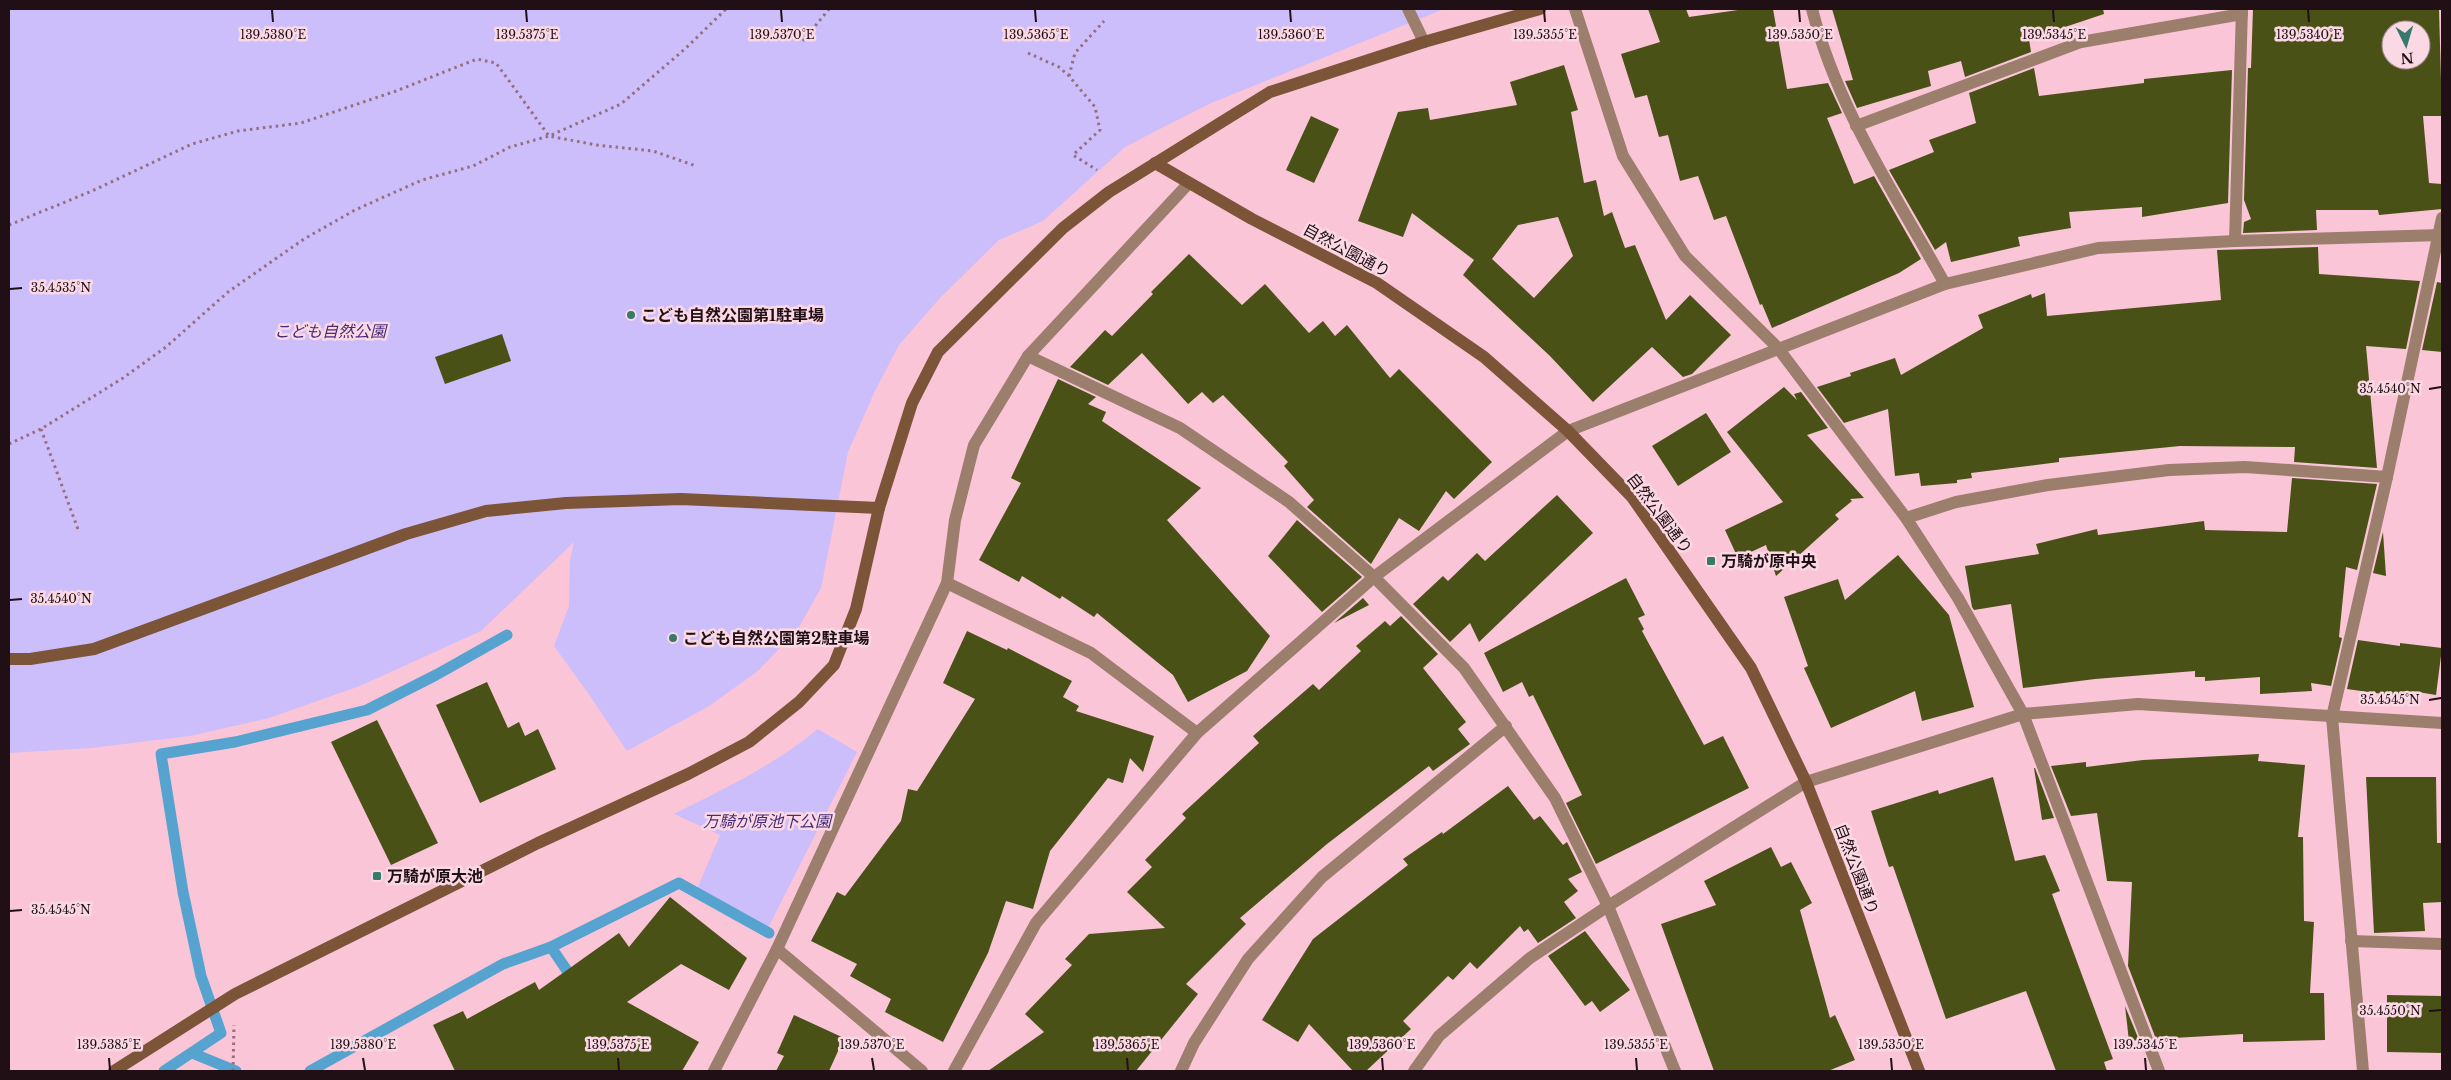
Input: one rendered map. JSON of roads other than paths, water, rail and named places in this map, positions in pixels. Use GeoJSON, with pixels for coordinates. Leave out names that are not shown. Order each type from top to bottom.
{"type":"FeatureCollection","features":[{"type":"Feature","properties":{"kind":"street"},"geometry":{"type":"LineString","coordinates":[[1408,9],[1424,42]]}},
{"type":"Feature","properties":{"kind":"street"},"geometry":{"type":"LineString","coordinates":[[114,1071],[227,1000],[538,843],[688,774],[749,742],[799,702],[834,666],[856,609],[879,508],[912,403],[938,352],[1063,228],[1121,184],[1270,92],[1424,42],[1540,9]]}},
{"type":"Feature","properties":{"kind":"street"},"geometry":{"type":"LineString","coordinates":[[1576,9],[1623,156],[1684,256],[1778,348],[1906,518],[1958,598],[2023,714],[2159,1071]]}},
{"type":"Feature","properties":{"kind":"street"},"geometry":{"type":"LineString","coordinates":[[1812,9],[1818,32],[1856,126],[1945,284]]}},
{"type":"Feature","properties":{"kind":"street"},"geometry":{"type":"LineString","coordinates":[[1856,126],[2081,42],[2242,11],[2235,241]]}},
{"type":"Feature","properties":{"kind":"street","name":"自然公園通り"},"geometry":{"type":"LineString","coordinates":[[1155,163],[1188,184],[1377,283],[1484,357],[1568,432],[1632,497],[1751,668],[1806,782],[1919,1071]]}},
{"type":"Feature","properties":{"kind":"street"},"geometry":{"type":"LineString","coordinates":[[714,1071],[777,948],[947,583],[955,520],[974,446],[1028,356],[1188,184]]}},
{"type":"Feature","properties":{"kind":"street"},"geometry":{"type":"LineString","coordinates":[[2363,1071],[2332,717],[2441,235],[2442,218]]}},
{"type":"Feature","properties":{"kind":"street"},"geometry":{"type":"LineString","coordinates":[[954,1071],[1036,923],[1197,733],[1374,577],[1568,432],[1945,284],[2098,248],[2235,241],[2441,235]]}},
{"type":"Feature","properties":{"kind":"street"},"geometry":{"type":"LineString","coordinates":[[1028,356],[1180,428],[1289,502],[1374,577],[1464,668],[1555,798],[1608,906],[1675,1071]]}},
{"type":"Feature","properties":{"kind":"street"},"geometry":{"type":"LineString","coordinates":[[1906,518],[1956,502],[2048,485],[2169,470],[2245,467],[2387,477]]}},
{"type":"Feature","properties":{"kind":"street"},"geometry":{"type":"LineString","coordinates":[[9,659],[30,659],[94,649],[406,534],[486,511],[547,504],[681,499],[879,508]]}},
{"type":"Feature","properties":{"kind":"street"},"geometry":{"type":"LineString","coordinates":[[947,583],[1091,653],[1197,733]]}},
{"type":"Feature","properties":{"kind":"street"},"geometry":{"type":"LineString","coordinates":[[1414,1071],[1439,1036],[1530,958],[1608,906],[1806,782],[2023,714],[2138,704],[2442,723]]}},
{"type":"Feature","properties":{"kind":"street"},"geometry":{"type":"LineString","coordinates":[[1181,1071],[1194,1043],[1248,959],[1322,877],[1506,726]]}},
{"type":"Feature","properties":{"kind":"street"},"geometry":{"type":"LineString","coordinates":[[2351,941],[2442,944]]}},
{"type":"Feature","properties":{"kind":"street"},"geometry":{"type":"LineString","coordinates":[[777,948],[922,1071]]}},
{"type":"Feature","properties":{"kind":"waterway"},"geometry":{"type":"LineString","coordinates":[[164,1071],[221,1033],[201,976],[183,892],[161,754],[235,742],[367,710],[436,675],[507,635]]}},
{"type":"Feature","properties":{"kind":"waterway"},"geometry":{"type":"LineString","coordinates":[[310,1071],[503,964],[551,947],[679,883],[769,933]]}},
{"type":"Feature","properties":{"kind":"waterway"},"geometry":{"type":"LineString","coordinates":[[551,947],[574,981]]}},
{"type":"Feature","properties":{"kind":"waterway"},"geometry":{"type":"LineString","coordinates":[[192,1053],[236,1071]]}},
{"type":"Feature","properties":{"kind":"place","name":"こども自然公園第1駐車場"},"geometry":{"type":"Point","coordinates":[631,315]}},
{"type":"Feature","properties":{"kind":"place","name":"万騎が原中央"},"geometry":{"type":"Point","coordinates":[1711,561]}},
{"type":"Feature","properties":{"kind":"place","name":"こども自然公園第2駐車場"},"geometry":{"type":"Point","coordinates":[673,638]}},
{"type":"Feature","properties":{"kind":"place","name":"万騎が原大池"},"geometry":{"type":"Point","coordinates":[377,876]}},
{"type":"Feature","properties":{"kind":"park label","name":"こども自然公園"},"geometry":{"type":"Point","coordinates":[330,331]}},
{"type":"Feature","properties":{"kind":"park label","name":"万騎が原池下公園"},"geometry":{"type":"Point","coordinates":[767,821]}}]}
